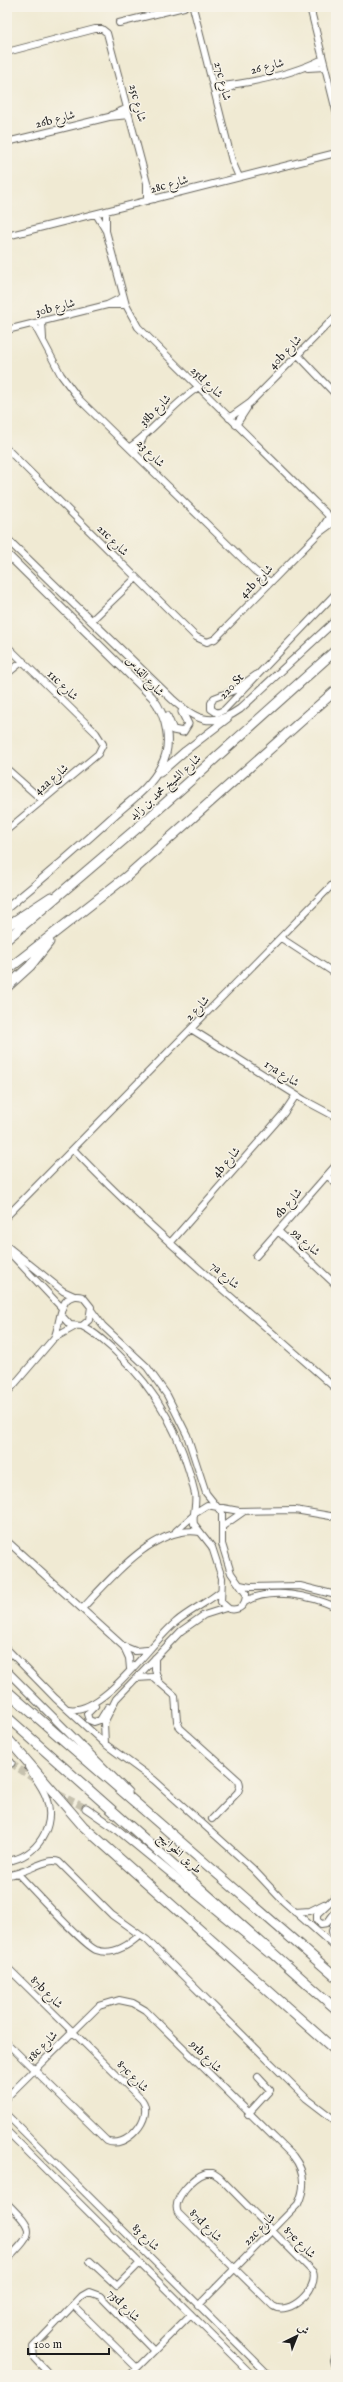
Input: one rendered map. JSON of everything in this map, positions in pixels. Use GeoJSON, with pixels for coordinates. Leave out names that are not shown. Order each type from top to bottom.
{"type":"FeatureCollection","features":[{"type":"Feature","properties":{"kind":"highway","name":"شارع الشيخ محمد بن زايد"},"geometry":{"type":"LineString","coordinates":[[7,939],[68,888],[336,650]]}},
{"type":"Feature","properties":{"kind":"highway"},"geometry":{"type":"LineString","coordinates":[[7,970],[126,877],[336,690]]}},
{"type":"Feature","properties":{"kind":"highway"},"geometry":{"type":"LineString","coordinates":[[7,926],[43,902],[68,888]]}},
{"type":"Feature","properties":{"kind":"highway"},"geometry":{"type":"LineString","coordinates":[[7,987],[37,958],[54,934]]}},
{"type":"Feature","properties":{"kind":"highway","name":"طريق الخوانيج"},"geometry":{"type":"LineString","coordinates":[[7,1691],[336,1977]]}},
{"type":"Feature","properties":{"kind":"highway","name":"طريق الخوانيج"},"geometry":{"type":"LineString","coordinates":[[7,1717],[336,2009]]}},
{"type":"Feature","properties":{"kind":"highway"},"geometry":{"type":"LineString","coordinates":[[7,1738],[66,1808],[96,1839],[336,2051]]}},
{"type":"Feature","properties":{"kind":"highway"},"geometry":{"type":"LineString","coordinates":[[299,1944],[336,1973]]}},
{"type":"Feature","properties":{"kind":"main road","name":"شارع القدس"},"geometry":{"type":"LineString","coordinates":[[7,539],[172,700],[190,714],[202,719],[216,720],[231,715],[336,620]]}},
{"type":"Feature","properties":{"kind":"main road","name":"شارع القدس"},"geometry":{"type":"LineString","coordinates":[[7,554],[134,678],[157,704],[165,724],[167,741],[164,760],[151,781],[89,839],[7,908]]}},
{"type":"Feature","properties":{"kind":"main road"},"geometry":{"type":"LineString","coordinates":[[134,678],[159,701],[173,730],[183,732],[188,727],[188,721],[172,700]]}},
{"type":"Feature","properties":{"kind":"main road"},"geometry":{"type":"LineString","coordinates":[[151,781],[185,751],[231,715]]}},
{"type":"Feature","properties":{"kind":"main road"},"geometry":{"type":"LineString","coordinates":[[7,1671],[142,1807]]}},
{"type":"Feature","properties":{"kind":"main road"},"geometry":{"type":"LineString","coordinates":[[7,1674],[20,1685]]}},
{"type":"Feature","properties":{"kind":"main road"},"geometry":{"type":"LineString","coordinates":[[86,1808],[118,1830],[249,1939],[283,1962]]}},
{"type":"Feature","properties":{"kind":"street"},"geometry":{"type":"LineString","coordinates":[[119,23],[184,7]]}},
{"type":"Feature","properties":{"kind":"street","name":"27c شارع"},"geometry":{"type":"LineString","coordinates":[[193,7],[236,178]]}},
{"type":"Feature","properties":{"kind":"street"},"geometry":{"type":"LineString","coordinates":[[310,7],[336,111]]}},
{"type":"Feature","properties":{"kind":"street","name":"25c شارع"},"geometry":{"type":"LineString","coordinates":[[7,52],[95,29],[105,31],[109,36],[128,108],[146,183],[147,201]]}},
{"type":"Feature","properties":{"kind":"street","name":"شارع 26"},"geometry":{"type":"LineString","coordinates":[[214,91],[304,68],[323,59]]}},
{"type":"Feature","properties":{"kind":"street","name":"شارع 26"},"geometry":{"type":"LineString","coordinates":[[304,68],[325,68]]}},
{"type":"Feature","properties":{"kind":"street","name":"26b شارع"},"geometry":{"type":"LineString","coordinates":[[109,117],[128,108]]}},
{"type":"Feature","properties":{"kind":"street","name":"26b شارع"},"geometry":{"type":"LineString","coordinates":[[7,142],[109,117],[129,115]]}},
{"type":"Feature","properties":{"kind":"street","name":"28c شارع"},"geometry":{"type":"LineString","coordinates":[[7,236],[336,153]]}},
{"type":"Feature","properties":{"kind":"street","name":"25c شارع"},"geometry":{"type":"LineString","coordinates":[[146,183],[155,199]]}},
{"type":"Feature","properties":{"kind":"street","name":"25d شارع"},"geometry":{"type":"LineString","coordinates":[[106,212],[106,230],[122,297],[144,334],[333,521]]}},
{"type":"Feature","properties":{"kind":"street","name":"25d شارع"},"geometry":{"type":"LineString","coordinates":[[96,214],[106,230]]}},
{"type":"Feature","properties":{"kind":"street","name":"30b شارع"},"geometry":{"type":"LineString","coordinates":[[7,330],[107,305],[122,297]]}},
{"type":"Feature","properties":{"kind":"street","name":"30b شارع"},"geometry":{"type":"LineString","coordinates":[[107,305],[126,305]]}},
{"type":"Feature","properties":{"kind":"street","name":"40b شارع"},"geometry":{"type":"LineString","coordinates":[[229,418],[250,403],[336,316]]}},
{"type":"Feature","properties":{"kind":"street","name":"شارع 23"},"geometry":{"type":"LineString","coordinates":[[42,322],[43,342]]}},
{"type":"Feature","properties":{"kind":"street","name":"شارع 23"},"geometry":{"type":"LineString","coordinates":[[34,324],[61,374],[74,393],[268,585]]}},
{"type":"Feature","properties":{"kind":"street"},"geometry":{"type":"LineString","coordinates":[[297,357],[336,395]]}},
{"type":"Feature","properties":{"kind":"street","name":"38b شارع"},"geometry":{"type":"LineString","coordinates":[[183,398],[192,383]]}},
{"type":"Feature","properties":{"kind":"street","name":"38b شارع"},"geometry":{"type":"LineString","coordinates":[[130,447],[143,438],[183,398],[198,388]]}},
{"type":"Feature","properties":{"kind":"street","name":"40b شارع"},"geometry":{"type":"LineString","coordinates":[[236,425],[250,403]]}},
{"type":"Feature","properties":{"kind":"street","name":"38b شارع"},"geometry":{"type":"LineString","coordinates":[[135,453],[143,438]]}},
{"type":"Feature","properties":{"kind":"street","name":"21c شارع"},"geometry":{"type":"LineString","coordinates":[[7,450],[196,637],[207,642]]}},
{"type":"Feature","properties":{"kind":"street","name":"42b شارع"},"geometry":{"type":"LineString","coordinates":[[207,642],[215,639],[319,533],[333,521]]}},
{"type":"Feature","properties":{"kind":"street"},"geometry":{"type":"LineString","coordinates":[[91,621],[136,578]]}},
{"type":"Feature","properties":{"kind":"street","name":"220 St"},"geometry":{"type":"LineString","coordinates":[[256,675],[235,690],[214,698],[211,703],[211,709],[217,713],[224,710],[336,592]]}},
{"type":"Feature","properties":{"kind":"street","name":"11c شارع"},"geometry":{"type":"LineString","coordinates":[[7,646],[103,741]]}},
{"type":"Feature","properties":{"kind":"street"},"geometry":{"type":"LineString","coordinates":[[9,672],[21,659]]}},
{"type":"Feature","properties":{"kind":"street","name":"42a شارع"},"geometry":{"type":"LineString","coordinates":[[7,830],[98,754],[103,748],[103,741]]}},
{"type":"Feature","properties":{"kind":"street"},"geometry":{"type":"LineString","coordinates":[[7,769],[40,802]]}},
{"type":"Feature","properties":{"kind":"street","name":"شارع 2"},"geometry":{"type":"LineString","coordinates":[[7,1216],[336,881]]}},
{"type":"Feature","properties":{"kind":"street"},"geometry":{"type":"LineString","coordinates":[[282,936],[336,974]]}},
{"type":"Feature","properties":{"kind":"street","name":"17a شارع"},"geometry":{"type":"LineString","coordinates":[[193,1027],[296,1095],[336,1117]]}},
{"type":"Feature","properties":{"kind":"street","name":"4b شارع"},"geometry":{"type":"LineString","coordinates":[[171,1242],[284,1113],[296,1095]]}},
{"type":"Feature","properties":{"kind":"street","name":"7a شارع"},"geometry":{"type":"LineString","coordinates":[[71,1151],[336,1389]]}},
{"type":"Feature","properties":{"kind":"street","name":"6b شارع"},"geometry":{"type":"LineString","coordinates":[[256,1256],[336,1165]]}},
{"type":"Feature","properties":{"kind":"street"},"geometry":{"type":"LineString","coordinates":[[327,1175],[336,1184]]}},
{"type":"Feature","properties":{"kind":"street","name":"9a شارع"},"geometry":{"type":"LineString","coordinates":[[278,1231],[336,1284]]}},
{"type":"Feature","properties":{"kind":"street"},"geometry":{"type":"LineString","coordinates":[[7,1246],[63,1291],[86,1299],[92,1311],[103,1326],[147,1367],[161,1385],[187,1435],[206,1493],[223,1517],[222,1544],[231,1573],[246,1594],[245,1602]]}},
{"type":"Feature","properties":{"kind":"street"},"geometry":{"type":"LineString","coordinates":[[7,1251],[61,1307]]}},
{"type":"Feature","properties":{"kind":"street"},"geometry":{"type":"LineString","coordinates":[[54,1338],[61,1315],[61,1307],[66,1300],[74,1296]]}},
{"type":"Feature","properties":{"kind":"street"},"geometry":{"type":"LineString","coordinates":[[7,1393],[54,1338],[74,1327],[82,1326],[90,1320],[92,1311]]}},
{"type":"Feature","properties":{"kind":"street"},"geometry":{"type":"LineString","coordinates":[[61,1315],[66,1323],[74,1327]]}},
{"type":"Feature","properties":{"kind":"street"},"geometry":{"type":"LineString","coordinates":[[82,1326],[96,1335],[131,1366],[158,1400],[172,1426],[185,1461],[195,1496],[194,1524],[212,1547],[222,1578],[220,1598],[226,1608]]}},
{"type":"Feature","properties":{"kind":"street"},"geometry":{"type":"LineString","coordinates":[[82,1609],[127,1563],[146,1549],[173,1534],[202,1506],[216,1506],[245,1511],[295,1510],[336,1517]]}},
{"type":"Feature","properties":{"kind":"street"},"geometry":{"type":"LineString","coordinates":[[222,1526],[230,1518],[245,1511]]}},
{"type":"Feature","properties":{"kind":"street"},"geometry":{"type":"LineString","coordinates":[[173,1534],[189,1531],[200,1532]]}},
{"type":"Feature","properties":{"kind":"street"},"geometry":{"type":"LineString","coordinates":[[7,1541],[123,1646],[135,1651],[147,1650]]}},
{"type":"Feature","properties":{"kind":"street"},"geometry":{"type":"LineString","coordinates":[[240,1585],[250,1587],[300,1586],[336,1595]]}},
{"type":"Feature","properties":{"kind":"street"},"geometry":{"type":"LineString","coordinates":[[221,1591],[182,1617],[147,1650],[103,1700],[88,1711],[89,1720],[94,1722],[100,1720],[106,1709],[188,1625],[212,1611],[226,1608],[236,1609],[245,1602],[262,1596],[289,1595],[316,1600],[336,1607]]}},
{"type":"Feature","properties":{"kind":"street"},"geometry":{"type":"LineString","coordinates":[[123,1646],[129,1658],[130,1669]]}},
{"type":"Feature","properties":{"kind":"street"},"geometry":{"type":"LineString","coordinates":[[7,1648],[67,1709],[105,1744],[154,1780],[259,1874],[296,1912],[336,1948]]}},
{"type":"Feature","properties":{"kind":"street"},"geometry":{"type":"LineString","coordinates":[[155,1658],[155,1670],[158,1679],[175,1696],[177,1720],[180,1728],[240,1783],[238,1792],[212,1819]]}},
{"type":"Feature","properties":{"kind":"street"},"geometry":{"type":"LineString","coordinates":[[137,1678],[149,1676],[158,1679]]}},
{"type":"Feature","properties":{"kind":"street"},"geometry":{"type":"LineString","coordinates":[[67,1709],[76,1710],[85,1708],[109,1692]]}},
{"type":"Feature","properties":{"kind":"street"},"geometry":{"type":"LineString","coordinates":[[105,1744],[104,1723],[116,1699]]}},
{"type":"Feature","properties":{"kind":"street"},"geometry":{"type":"LineString","coordinates":[[7,1861],[24,1856],[33,1849],[43,1836],[49,1819],[46,1797],[22,1755]]}},
{"type":"Feature","properties":{"kind":"street"},"geometry":{"type":"LineString","coordinates":[[7,1875],[18,1874],[46,1861],[52,1860],[59,1862],[112,1915],[140,1935],[162,1954],[306,2098],[336,2121]]}},
{"type":"Feature","properties":{"kind":"street"},"geometry":{"type":"LineString","coordinates":[[18,1874],[95,1950],[114,1951],[122,1948],[140,1935]]}},
{"type":"Feature","properties":{"kind":"street"},"geometry":{"type":"LineString","coordinates":[[296,1912],[314,1910],[336,1896]]}},
{"type":"Feature","properties":{"kind":"street"},"geometry":{"type":"LineString","coordinates":[[336,1896],[317,1914],[317,1920],[321,1924],[327,1923],[336,1911]]}},
{"type":"Feature","properties":{"kind":"street"},"geometry":{"type":"LineString","coordinates":[[336,1917],[332,1931],[336,1948]]}},
{"type":"Feature","properties":{"kind":"street","name":"87b شارع"},"geometry":{"type":"LineString","coordinates":[[7,1967],[72,2032]]}},
{"type":"Feature","properties":{"kind":"street","name":"91b شارع"},"geometry":{"type":"LineString","coordinates":[[93,2010],[112,2001],[126,2001],[139,2006],[248,2114],[293,2156]]}},
{"type":"Feature","properties":{"kind":"street","name":"18c شارع"},"geometry":{"type":"LineString","coordinates":[[7,2097],[93,2010]]}},
{"type":"Feature","properties":{"kind":"street","name":"87c شارع"},"geometry":{"type":"LineString","coordinates":[[34,2070],[107,2141],[114,2143],[121,2142],[140,2125],[147,2113],[145,2104],[72,2032]]}},
{"type":"Feature","properties":{"kind":"street"},"geometry":{"type":"LineString","coordinates":[[7,2043],[34,2070]]}},
{"type":"Feature","properties":{"kind":"street"},"geometry":{"type":"LineString","coordinates":[[248,2114],[270,2090],[258,2077]]}},
{"type":"Feature","properties":{"kind":"street","name":"شارع 83"},"geometry":{"type":"LineString","coordinates":[[7,2115],[269,2375]]}},
{"type":"Feature","properties":{"kind":"street","name":"شارع 83"},"geometry":{"type":"LineString","coordinates":[[7,2131],[252,2375]]}},
{"type":"Feature","properties":{"kind":"street","name":"22c شارع"},"geometry":{"type":"LineString","coordinates":[[198,2306],[294,2210],[303,2190],[303,2176],[293,2156]]}},
{"type":"Feature","properties":{"kind":"street","name":"87d شارع"},"geometry":{"type":"LineString","coordinates":[[235,2269],[177,2210],[178,2199],[200,2176],[206,2173],[217,2175],[273,2231]]}},
{"type":"Feature","properties":{"kind":"street"},"geometry":{"type":"LineString","coordinates":[[7,2203],[26,2223],[29,2232],[25,2242],[7,2260]]}},
{"type":"Feature","properties":{"kind":"street","name":"87e شارع"},"geometry":{"type":"LineString","coordinates":[[235,2269],[276,2308],[288,2308],[301,2298],[314,2283],[313,2272],[273,2231]]}},
{"type":"Feature","properties":{"kind":"street"},"geometry":{"type":"LineString","coordinates":[[90,2261],[117,2286],[140,2263]]}},
{"type":"Feature","properties":{"kind":"street","name":"73d شارع"},"geometry":{"type":"LineString","coordinates":[[50,2375],[34,2358],[33,2347],[85,2293],[97,2293],[154,2351]]}},
{"type":"Feature","properties":{"kind":"street"},"geometry":{"type":"LineString","coordinates":[[73,2305],[137,2368]]}},
{"type":"Feature","properties":{"kind":"street"},"geometry":{"type":"LineString","coordinates":[[130,2375],[191,2314]]}},
{"type":"Feature","properties":{"kind":"street"},"geometry":{"type":"LineString","coordinates":[[336,2354],[334,2360],[336,2368]]}},
{"type":"Feature","properties":{"kind":"tunnel"},"geometry":{"type":"LineString","coordinates":[[11,1763],[38,1782]]}},
{"type":"Feature","properties":{"kind":"tunnel"},"geometry":{"type":"LineString","coordinates":[[58,1794],[86,1808]]}}]}
